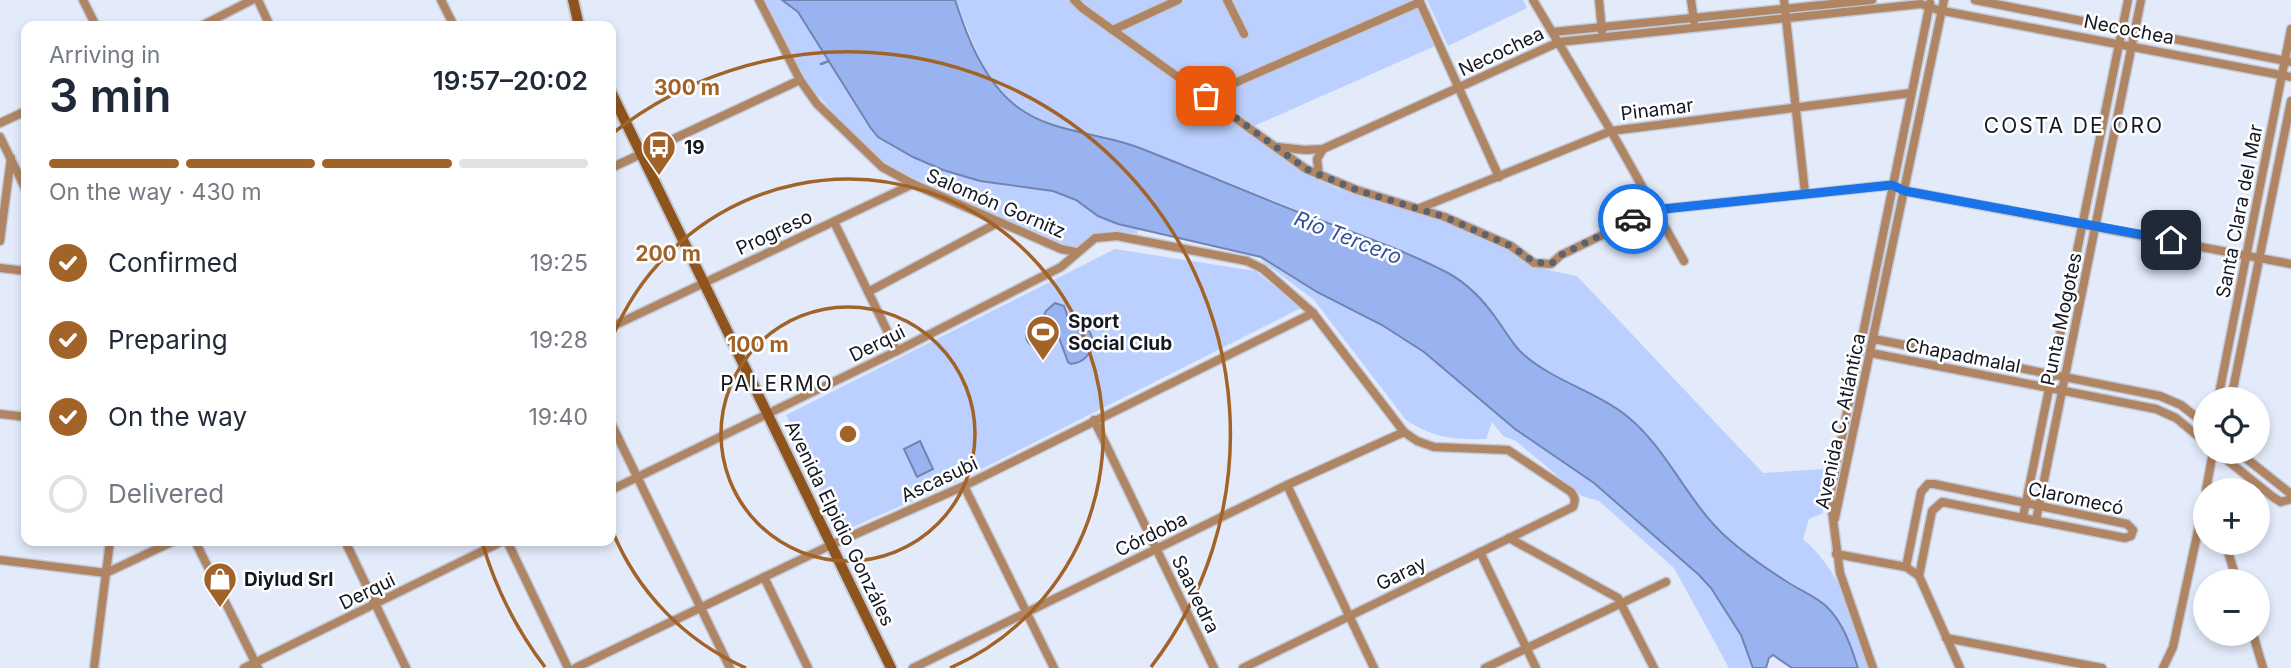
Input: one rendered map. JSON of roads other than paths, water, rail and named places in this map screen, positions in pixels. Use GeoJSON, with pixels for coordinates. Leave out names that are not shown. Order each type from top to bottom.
{"type":"FeatureCollection","features":[{"type":"Feature","properties":{"kind":"main road"},"geometry":{"type":"LineString","coordinates":[[573,0],[576,21]]}},
{"type":"Feature","properties":{"kind":"main road","name":"Avenida Elpidio Gonzáles"},"geometry":{"type":"LineString","coordinates":[[616,103],[891,668]]}},
{"type":"Feature","properties":{"kind":"street"},"geometry":{"type":"LineString","coordinates":[[83,0],[94,21]]}},
{"type":"Feature","properties":{"kind":"street"},"geometry":{"type":"LineString","coordinates":[[211,21],[253,0]]}},
{"type":"Feature","properties":{"kind":"street"},"geometry":{"type":"LineString","coordinates":[[258,0],[268,21]]}},
{"type":"Feature","properties":{"kind":"street"},"geometry":{"type":"LineString","coordinates":[[441,0],[452,21]]}},
{"type":"Feature","properties":{"kind":"street","name":"Salomón Gornitz"},"geometry":{"type":"LineString","coordinates":[[759,0],[800,80],[817,104],[881,167],[913,184],[1061,249],[1076,252],[1095,238],[1104,235],[1247,261],[1263,269],[1313,313],[1404,432],[1417,441],[1434,447],[1500,448],[1515,453],[1571,492],[1575,497],[1573,507]]}},
{"type":"Feature","properties":{"kind":"street"},"geometry":{"type":"LineString","coordinates":[[1074,0],[1306,169],[1357,190],[1420,208],[1511,246],[1534,262],[1551,264],[1561,255],[1654,210],[1892,185],[1905,191],[2291,264]]}},
{"type":"Feature","properties":{"kind":"street"},"geometry":{"type":"LineString","coordinates":[[1113,30],[1178,0]]}},
{"type":"Feature","properties":{"kind":"street"},"geometry":{"type":"LineString","coordinates":[[1227,0],[1244,34]]}},
{"type":"Feature","properties":{"kind":"street"},"geometry":{"type":"LineString","coordinates":[[1533,0],[1684,261]]}},
{"type":"Feature","properties":{"kind":"street"},"geometry":{"type":"LineString","coordinates":[[1599,0],[1602,38]]}},
{"type":"Feature","properties":{"kind":"street"},"geometry":{"type":"LineString","coordinates":[[1691,0],[1694,28]]}},
{"type":"Feature","properties":{"kind":"street","name":"Necochea"},"geometry":{"type":"LineString","coordinates":[[1553,32],[1693,18],[1784,4],[1872,0]]}},
{"type":"Feature","properties":{"kind":"street","name":"Necochea"},"geometry":{"type":"LineString","coordinates":[[1975,0],[2288,61]]}},
{"type":"Feature","properties":{"kind":"street","name":"Punta Mogotes"},"geometry":{"type":"LineString","coordinates":[[2022,517],[2128,0]]}},
{"type":"Feature","properties":{"kind":"street","name":"Punta Mogotes"},"geometry":{"type":"LineString","coordinates":[[2036,520],[2141,0]]}},
{"type":"Feature","properties":{"kind":"street"},"geometry":{"type":"LineString","coordinates":[[1206,96],[1419,1],[1499,177]]}},
{"type":"Feature","properties":{"kind":"street","name":"Necochea"},"geometry":{"type":"LineString","coordinates":[[1273,147],[1323,149],[1559,42],[1930,3],[1933,8],[1943,4],[2119,44],[2286,76]]}},
{"type":"Feature","properties":{"kind":"street","name":"Avenida C. Atlántica"},"geometry":{"type":"LineString","coordinates":[[1833,528],[1830,496],[1832,483],[1930,3]]}},
{"type":"Feature","properties":{"kind":"street"},"geometry":{"type":"LineString","coordinates":[[1784,4],[1805,193]]}},
{"type":"Feature","properties":{"kind":"street","name":"Avenida C. Atlántica"},"geometry":{"type":"LineString","coordinates":[[1833,528],[1943,4]]}},
{"type":"Feature","properties":{"kind":"street","name":"Santa Clara del Mar"},"geometry":{"type":"LineString","coordinates":[[2220,387],[2286,76],[2291,29]]}},
{"type":"Feature","properties":{"kind":"street"},"geometry":{"type":"LineString","coordinates":[[616,165],[800,80]]}},
{"type":"Feature","properties":{"kind":"street","name":"Pinamar"},"geometry":{"type":"LineString","coordinates":[[1420,208],[1611,131],[1911,93]]}},
{"type":"Feature","properties":{"kind":"street","name":"Santa Clara del Mar"},"geometry":{"type":"LineString","coordinates":[[2233,387],[2291,101]]}},
{"type":"Feature","properties":{"kind":"street"},"geometry":{"type":"LineString","coordinates":[[0,123],[21,113]]}},
{"type":"Feature","properties":{"kind":"street"},"geometry":{"type":"LineString","coordinates":[[0,137],[21,179]]}},
{"type":"Feature","properties":{"kind":"street"},"geometry":{"type":"LineString","coordinates":[[1319,175],[1317,159],[1323,149]]}},
{"type":"Feature","properties":{"kind":"street"},"geometry":{"type":"LineString","coordinates":[[0,241],[11,158]]}},
{"type":"Feature","properties":{"kind":"street","name":"Progreso"},"geometry":{"type":"LineString","coordinates":[[616,325],[913,184]]}},
{"type":"Feature","properties":{"kind":"street"},"geometry":{"type":"LineString","coordinates":[[834,222],[897,351]]}},
{"type":"Feature","properties":{"kind":"street"},"geometry":{"type":"LineString","coordinates":[[868,292],[999,222]]}},
{"type":"Feature","properties":{"kind":"street","name":"Derqui"},"geometry":{"type":"LineString","coordinates":[[616,488],[897,351],[1061,267],[1076,252]]}},
{"type":"Feature","properties":{"kind":"street"},"geometry":{"type":"LineString","coordinates":[[0,268],[21,270]]}},
{"type":"Feature","properties":{"kind":"street","name":"Ascasubi"},"geometry":{"type":"LineString","coordinates":[[575,668],[831,545],[964,486],[1313,313]]}},
{"type":"Feature","properties":{"kind":"street","name":"Chapadmalal"},"geometry":{"type":"LineString","coordinates":[[1874,339],[2172,399],[2193,415]]}},
{"type":"Feature","properties":{"kind":"street","name":"Chapadmalal"},"geometry":{"type":"LineString","coordinates":[[1871,353],[2168,413],[2193,433]]}},
{"type":"Feature","properties":{"kind":"street"},"geometry":{"type":"LineString","coordinates":[[0,414],[21,416]]}},
{"type":"Feature","properties":{"kind":"street","name":"Saavedra"},"geometry":{"type":"LineString","coordinates":[[1094,420],[1214,668]]}},
{"type":"Feature","properties":{"kind":"street","name":"Córdoba"},"geometry":{"type":"LineString","coordinates":[[912,668],[1287,485],[1404,432]]}},
{"type":"Feature","properties":{"kind":"street"},"geometry":{"type":"LineString","coordinates":[[616,433],[730,668]]}},
{"type":"Feature","properties":{"kind":"street"},"geometry":{"type":"LineString","coordinates":[[2231,464],[2291,510]]}},
{"type":"Feature","properties":{"kind":"street"},"geometry":{"type":"LineString","coordinates":[[2252,464],[2291,496],[2281,502]]}},
{"type":"Feature","properties":{"kind":"street","name":"Claromecó"},"geometry":{"type":"LineString","coordinates":[[1906,567],[1921,492],[1928,484],[2132,527],[2133,533],[2125,538],[1947,502],[1938,504],[1932,511],[1919,576]]}},
{"type":"Feature","properties":{"kind":"street"},"geometry":{"type":"LineString","coordinates":[[1287,485],[1374,668]]}},
{"type":"Feature","properties":{"kind":"street"},"geometry":{"type":"LineString","coordinates":[[964,486],[1054,668]]}},
{"type":"Feature","properties":{"kind":"street","name":"Garay"},"geometry":{"type":"LineString","coordinates":[[1243,668],[1573,507]]}},
{"type":"Feature","properties":{"kind":"street"},"geometry":{"type":"LineString","coordinates":[[1833,528],[1840,573],[1873,668]]}},
{"type":"Feature","properties":{"kind":"street"},"geometry":{"type":"LineString","coordinates":[[1509,538],[1618,598],[1654,668]]}},
{"type":"Feature","properties":{"kind":"street"},"geometry":{"type":"LineString","coordinates":[[94,668],[109,546]]}},
{"type":"Feature","properties":{"kind":"street"},"geometry":{"type":"LineString","coordinates":[[0,560],[106,573],[163,546]]}},
{"type":"Feature","properties":{"kind":"street"},"geometry":{"type":"LineString","coordinates":[[198,546],[257,665]]}},
{"type":"Feature","properties":{"kind":"street"},"geometry":{"type":"LineString","coordinates":[[347,546],[406,668]]}},
{"type":"Feature","properties":{"kind":"street","name":"Derqui"},"geometry":{"type":"LineString","coordinates":[[244,668],[257,665],[495,546]]}},
{"type":"Feature","properties":{"kind":"street"},"geometry":{"type":"LineString","coordinates":[[507,546],[568,668]]}},
{"type":"Feature","properties":{"kind":"street"},"geometry":{"type":"LineString","coordinates":[[1480,552],[1536,668]]}},
{"type":"Feature","properties":{"kind":"street"},"geometry":{"type":"LineString","coordinates":[[1836,554],[1906,567],[1919,576],[1960,668]]}},
{"type":"Feature","properties":{"kind":"street"},"geometry":{"type":"LineString","coordinates":[[2164,668],[2173,647],[2194,555]]}},
{"type":"Feature","properties":{"kind":"street"},"geometry":{"type":"LineString","coordinates":[[764,578],[808,668]]}},
{"type":"Feature","properties":{"kind":"street"},"geometry":{"type":"LineString","coordinates":[[1485,668],[1666,582]]}},
{"type":"Feature","properties":{"kind":"street"},"geometry":{"type":"LineString","coordinates":[[1946,638],[2102,668]]}},
{"type":"Feature","properties":{"kind":"street"},"geometry":{"type":"LineString","coordinates":[[2257,646],[2263,668]]}},
{"type":"Feature","properties":{"kind":"water","name":"Río Tercero"},"geometry":{"type":"Polygon","coordinates":[[[782,0],[955,0],[971,43],[986,71],[1005,96],[1030,115],[1059,127],[1137,147],[1394,248],[1455,277],[1482,300],[1523,354],[1548,372],[1616,408],[1642,430],[1699,507],[1725,536],[1762,565],[1826,606],[1842,627],[1858,668],[1792,668],[1773,655],[1766,668],[1753,668],[1741,635],[1711,588],[1594,483],[1515,429],[1424,352],[1382,325],[1317,292],[1261,257],[1118,224],[1098,216],[1076,200],[1053,191],[980,181],[943,170],[878,137],[798,12],[782,0]]]}},
{"type":"Feature","properties":{"kind":"water"},"geometry":{"type":"Polygon","coordinates":[[[1055,303],[1064,306],[1070,324],[1080,324],[1091,334],[1091,349],[1080,361],[1071,364],[1068,362],[1055,327],[1049,328],[1039,347],[1028,341],[1026,336],[1029,329],[1039,327],[1046,311],[1055,303]]]}},
{"type":"Feature","properties":{"kind":"water"},"geometry":{"type":"Polygon","coordinates":[[[920,441],[933,469],[917,477],[904,449],[920,441]]]}},
{"type":"Feature","properties":{"kind":"waterway"},"geometry":{"type":"LineString","coordinates":[[821,64],[829,61]]}},
{"type":"Feature","properties":{"kind":"place","name":"19"},"geometry":{"type":"Point","coordinates":[659,177]}},
{"type":"Feature","properties":{"kind":"place","name":"Sport Social Club"},"geometry":{"type":"Point","coordinates":[1043,362]}},
{"type":"Feature","properties":{"kind":"place","name":"Diylud Srl"},"geometry":{"type":"Point","coordinates":[220,609]}},
{"type":"Feature","properties":{"kind":"district","name":"COSTA DE ORO"},"geometry":{"type":"Point","coordinates":[2074,126]}},
{"type":"Feature","properties":{"kind":"district","name":"PALERMO"},"geometry":{"type":"Point","coordinates":[777,384]}}]}
